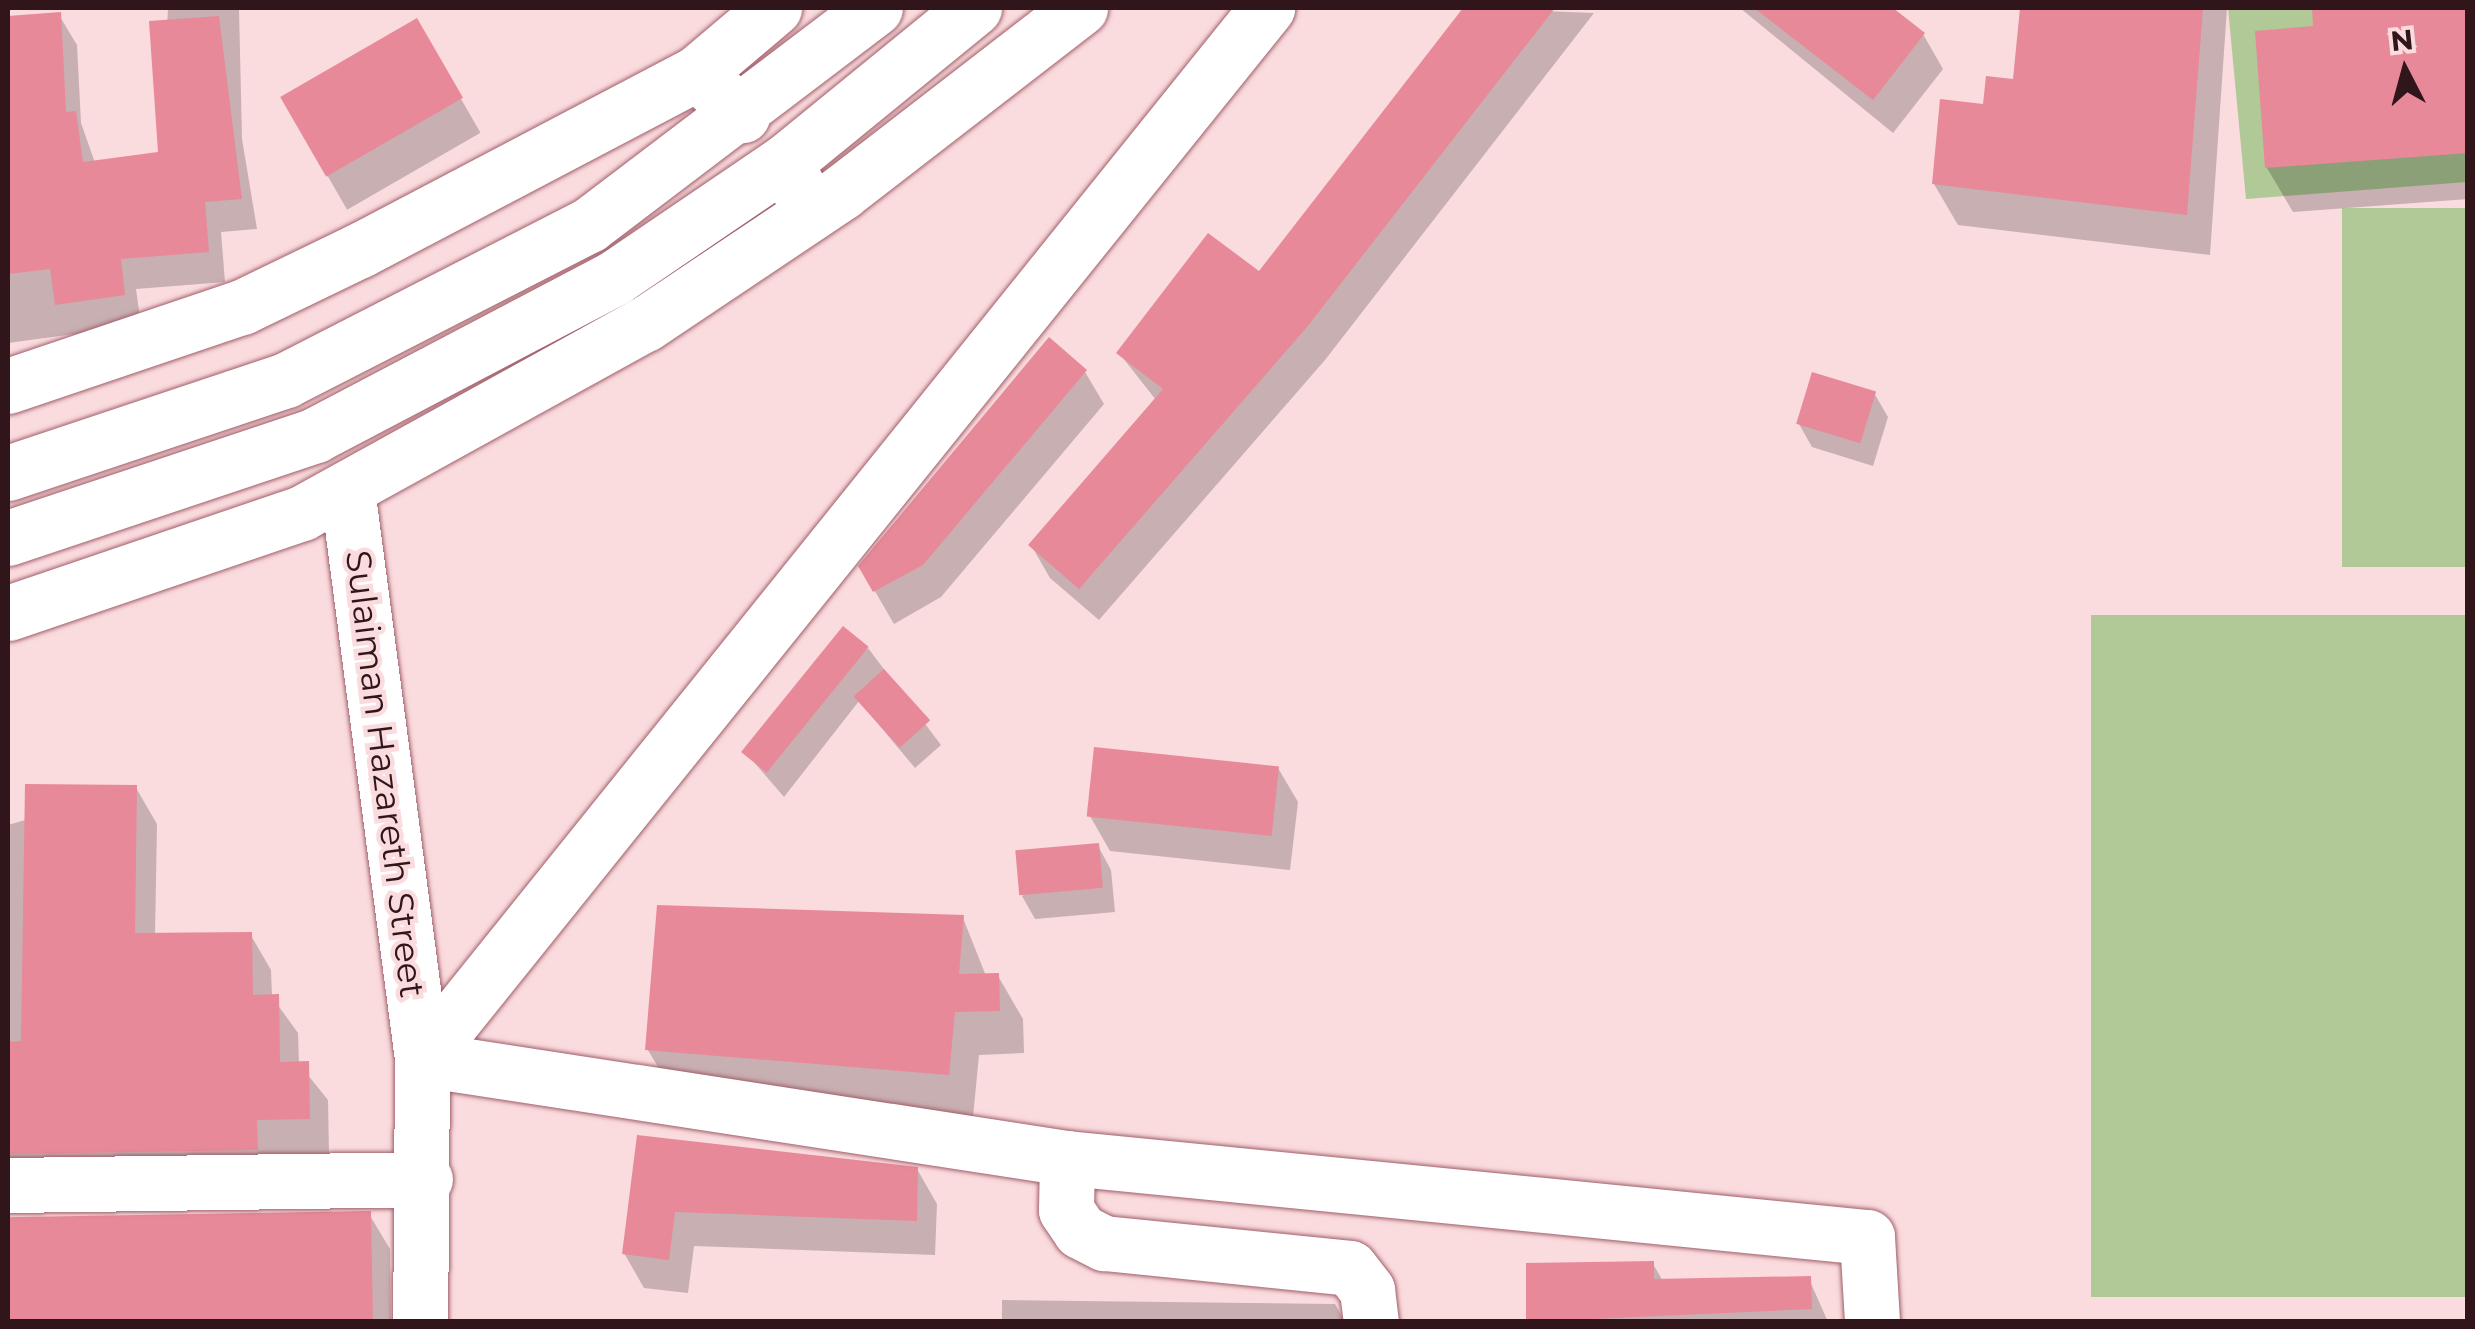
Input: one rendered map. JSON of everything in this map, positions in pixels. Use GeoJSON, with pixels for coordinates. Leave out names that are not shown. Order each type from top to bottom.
{"type":"FeatureCollection","features":[{"type":"Feature","properties":{"kind":"main road"},"geometry":{"type":"LineString","coordinates":[[8,386],[242,307],[697,73],[774,8]]}},
{"type":"Feature","properties":{"kind":"main road"},"geometry":{"type":"LineString","coordinates":[[8,473],[286,380],[589,224],[742,115],[876,8]]}},
{"type":"Feature","properties":{"kind":"main road"},"geometry":{"type":"LineString","coordinates":[[8,538],[315,435],[614,278],[785,162],[974,8]]}},
{"type":"Feature","properties":{"kind":"main road"},"geometry":{"type":"LineString","coordinates":[[8,613],[302,513],[645,324],[811,213],[1080,8]]}},
{"type":"Feature","properties":{"kind":"main road"},"geometry":{"type":"LineString","coordinates":[[1267,8],[422,1058],[1066,1158],[1867,1237],[1872,1322]]}},
{"type":"Feature","properties":{"kind":"main road"},"geometry":{"type":"LineString","coordinates":[[697,73],[742,115]]}},
{"type":"Feature","properties":{"kind":"main road"},"geometry":{"type":"LineString","coordinates":[[785,162],[811,213]]}},
{"type":"Feature","properties":{"kind":"main road","name":"Sulaiman Hazareth Street"},"geometry":{"type":"LineString","coordinates":[[347,488],[422,1058],[425,1179],[420,1322]]}},
{"type":"Feature","properties":{"kind":"main road"},"geometry":{"type":"LineString","coordinates":[[1066,1158],[1066,1210],[1080,1231],[1104,1243],[1350,1268],[1366,1290],[1371,1322]]}},
{"type":"Feature","properties":{"kind":"main road"},"geometry":{"type":"LineString","coordinates":[[8,1185],[425,1179]]}},
{"type":"Feature","properties":{"kind":"green space"},"geometry":{"type":"Polygon","coordinates":[[[2228,8],[2467,8],[2467,182],[2246,199],[2228,8]]]}},
{"type":"Feature","properties":{"kind":"green space"},"geometry":{"type":"Polygon","coordinates":[[[2342,208],[2467,208],[2467,567],[2342,567],[2342,208]]]}},
{"type":"Feature","properties":{"kind":"green space"},"geometry":{"type":"Polygon","coordinates":[[[2091,615],[2467,615],[2467,1297],[2091,1297],[2091,615]]]}},
{"type":"Feature","properties":{"kind":"building"},"geometry":{"type":"Polygon","coordinates":[[[1463,8],[1555,8],[1307,327],[1079,589],[1028,545],[1163,389],[1116,353],[1208,233],[1259,271],[1463,8]]]}},
{"type":"Feature","properties":{"kind":"building"},"geometry":{"type":"Polygon","coordinates":[[[1754,8],[1893,8],[1925,33],[1873,100],[1754,8]]]}},
{"type":"Feature","properties":{"kind":"building"},"geometry":{"type":"Polygon","coordinates":[[[2020,8],[2203,8],[2187,215],[1932,184],[1940,99],[1983,104],[1986,76],[2013,79],[2020,8]]]}},
{"type":"Feature","properties":{"kind":"building"},"geometry":{"type":"Polygon","coordinates":[[[2312,8],[2468,8],[2468,153],[2265,168],[2255,31],[2313,26],[2312,8]]]}},
{"type":"Feature","properties":{"kind":"building"},"geometry":{"type":"Polygon","coordinates":[[[61,12],[66,112],[76,111],[83,162],[158,152],[149,21],[219,16],[242,199],[205,202],[209,252],[121,259],[125,295],[55,305],[50,269],[8,274],[8,16],[61,12]]]}},
{"type":"Feature","properties":{"kind":"building"},"geometry":{"type":"Polygon","coordinates":[[[417,18],[463,98],[326,177],[280,97],[417,18]]]}},
{"type":"Feature","properties":{"kind":"building"},"geometry":{"type":"Polygon","coordinates":[[[1049,337],[1087,370],[923,565],[873,592],[858,566],[1049,337]]]}},
{"type":"Feature","properties":{"kind":"building"},"geometry":{"type":"Polygon","coordinates":[[[1812,372],[1876,392],[1860,443],[1796,424],[1812,372]]]}},
{"type":"Feature","properties":{"kind":"building"},"geometry":{"type":"Polygon","coordinates":[[[843,626],[869,647],[767,773],[741,752],[843,626]]]}},
{"type":"Feature","properties":{"kind":"building"},"geometry":{"type":"Polygon","coordinates":[[[884,669],[930,720],[900,748],[854,696],[884,669]]]}},
{"type":"Feature","properties":{"kind":"building"},"geometry":{"type":"Polygon","coordinates":[[[1094,747],[1279,766],[1272,836],[1087,817],[1094,747]]]}},
{"type":"Feature","properties":{"kind":"building"},"geometry":{"type":"Polygon","coordinates":[[[25,784],[137,785],[135,933],[252,932],[253,995],[279,994],[280,1062],[309,1061],[310,1119],[257,1120],[258,1150],[8,1154],[8,1042],[21,1041],[25,784]]]}},
{"type":"Feature","properties":{"kind":"building"},"geometry":{"type":"Polygon","coordinates":[[[1099,843],[1103,888],[1019,895],[1015,850],[1099,843]]]}},
{"type":"Feature","properties":{"kind":"building"},"geometry":{"type":"Polygon","coordinates":[[[657,905],[964,915],[959,974],[999,973],[1000,1011],[955,1012],[949,1075],[645,1050],[657,905]]]}},
{"type":"Feature","properties":{"kind":"building"},"geometry":{"type":"Polygon","coordinates":[[[637,1135],[918,1167],[917,1221],[675,1212],[669,1260],[622,1254],[637,1135]]]}},
{"type":"Feature","properties":{"kind":"building"},"geometry":{"type":"Polygon","coordinates":[[[371,1211],[373,1322],[10,1322],[8,1217],[371,1211]]]}},
{"type":"Feature","properties":{"kind":"building"},"geometry":{"type":"Polygon","coordinates":[[[1654,1261],[1654,1279],[1811,1276],[1812,1309],[1526,1322],[1526,1263],[1654,1261]]]}}]}
